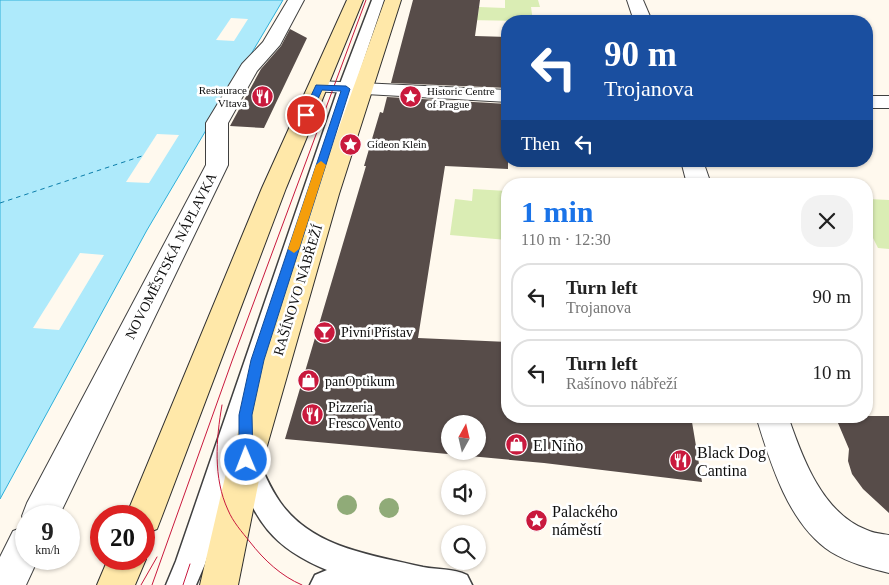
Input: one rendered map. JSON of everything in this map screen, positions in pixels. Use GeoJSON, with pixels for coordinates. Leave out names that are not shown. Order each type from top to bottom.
{"type":"FeatureCollection","features":[{"type":"Feature","properties":{"kind":"main road"},"geometry":{"type":"LineString","coordinates":[[148,505],[274,188],[319,87],[354,0]]}},
{"type":"Feature","properties":{"kind":"main road","name":"RAŠÍNOVO NÁBŘEŽÍ"},"geometry":{"type":"LineString","coordinates":[[218,585],[246,460],[327,194],[355,89],[393,0]]}},
{"type":"Feature","properties":{"kind":"main road"},"geometry":{"type":"LineString","coordinates":[[116,585],[122,570]]}},
{"type":"Feature","properties":{"kind":"street","name":"NOVOMĚSTSKÁ NÁPLAVKA"},"geometry":{"type":"LineString","coordinates":[[46,505],[217,165],[217,123],[249,68],[271,45],[296,0]]}},
{"type":"Feature","properties":{"kind":"street"},"geometry":{"type":"LineString","coordinates":[[635,0],[641,15]]}},
{"type":"Feature","properties":{"kind":"street"},"geometry":{"type":"LineString","coordinates":[[319,87],[501,96]]}},
{"type":"Feature","properties":{"kind":"street"},"geometry":{"type":"LineString","coordinates":[[873,102],[889,102]]}},
{"type":"Feature","properties":{"kind":"street"},"geometry":{"type":"LineString","coordinates":[[774,423],[783,450],[803,495],[834,533],[880,553]]}},
{"type":"Feature","properties":{"kind":"street"},"geometry":{"type":"LineString","coordinates":[[6,585],[15,567]]}},
{"type":"Feature","properties":{"kind":"lane"},"geometry":{"type":"LineString","coordinates":[[181,585],[190,564],[257,360],[355,89],[378,0]]}},
{"type":"Feature","properties":{"kind":"lane"},"geometry":{"type":"LineString","coordinates":[[257,360],[245,415],[246,460],[261,498],[282,527],[301,542],[338,559],[425,582]]}},
{"type":"Feature","properties":{"kind":"lane"},"geometry":{"type":"LineString","coordinates":[[326,585],[353,578],[457,585]]}},
{"type":"Feature","properties":{"kind":"green space"},"geometry":{"type":"Polygon","coordinates":[[[505,0],[538,0],[540,7],[531,7],[532,15],[501,15],[501,21],[467,20],[468,15],[478,15],[479,7],[505,8],[505,0]]]}},
{"type":"Feature","properties":{"kind":"green space"},"geometry":{"type":"Polygon","coordinates":[[[473,189],[501,191],[501,239],[450,235],[455,199],[472,201],[473,189]]]}},
{"type":"Feature","properties":{"kind":"green space"},"geometry":{"type":"Polygon","coordinates":[[[873,199],[889,200],[889,249],[878,248],[873,238],[873,199]]]}},
{"type":"Feature","properties":{"kind":"water"},"geometry":{"type":"Polygon","coordinates":[[[0,0],[283,0],[147,230],[0,499],[0,0]]]}},
{"type":"Feature","properties":{"kind":"pier"},"geometry":{"type":"Polygon","coordinates":[[[231,18],[248,19],[234,41],[216,40],[231,18]]]}},
{"type":"Feature","properties":{"kind":"pier"},"geometry":{"type":"Polygon","coordinates":[[[157,134],[179,135],[149,183],[126,182],[157,134]]]}},
{"type":"Feature","properties":{"kind":"pier"},"geometry":{"type":"Polygon","coordinates":[[[80,253],[104,255],[59,330],[33,328],[80,253]]]}},
{"type":"Feature","properties":{"kind":"building"},"geometry":{"type":"Polygon","coordinates":[[[413,0],[480,0],[475,36],[501,37],[501,88],[391,83],[413,0]]]}},
{"type":"Feature","properties":{"kind":"building","name":"Restaurace Vltava"},"geometry":{"type":"Polygon","coordinates":[[[290,29],[307,38],[264,128],[230,126],[261,69],[281,46],[290,29]]]}},
{"type":"Feature","properties":{"kind":"building"},"geometry":{"type":"Polygon","coordinates":[[[387,97],[501,104],[501,167],[508,167],[508,169],[445,166],[418,338],[501,342],[501,423],[692,423],[702,482],[486,458],[486,415],[441,415],[441,453],[285,439],[366,166],[364,166],[380,112],[383,113],[387,97]]]}},
{"type":"Feature","properties":{"kind":"building"},"geometry":{"type":"Polygon","coordinates":[[[873,416],[889,416],[889,513],[863,489],[852,474],[848,461],[849,449],[838,423],[873,423],[873,416]]]}},
{"type":"Feature","properties":{"kind":"ferry route"},"geometry":{"type":"LineString","coordinates":[[0,203],[142,156]]}},
{"type":"Feature","properties":{"kind":"tram line"},"geometry":{"type":"LineString","coordinates":[[152,585],[232,361],[366,0]]}},
{"type":"Feature","properties":{"kind":"tram line"},"geometry":{"type":"LineString","coordinates":[[222,405],[218,431],[217,458],[220,485],[228,510],[232,519],[255,549],[280,572],[302,585]]}},
{"type":"Feature","properties":{"kind":"tram line"},"geometry":{"type":"LineString","coordinates":[[141,585],[157,557]]}},
{"type":"Feature","properties":{"kind":"tram line"},"geometry":{"type":"LineString","coordinates":[[183,585],[190,564]]}},
{"type":"Feature","properties":{"kind":"slow traffic"},"geometry":{"type":"LineString","coordinates":[[294,249],[321,165]]}},
{"type":"Feature","properties":{"kind":"place","name":"Restaurace Vltava"},"geometry":{"type":"Point","coordinates":[263,96]}},
{"type":"Feature","properties":{"kind":"place","name":"Historic Centre of Prague"},"geometry":{"type":"Point","coordinates":[411,97]}},
{"type":"Feature","properties":{"kind":"place","name":"Gideon Klein"},"geometry":{"type":"Point","coordinates":[351,144]}},
{"type":"Feature","properties":{"kind":"place","name":"Pivní Přístav"},"geometry":{"type":"Point","coordinates":[325,332]}},
{"type":"Feature","properties":{"kind":"place","name":"panOptikum"},"geometry":{"type":"Point","coordinates":[309,381]}},
{"type":"Feature","properties":{"kind":"place","name":"Pizzeria Fresco Vento"},"geometry":{"type":"Point","coordinates":[312,415]}},
{"type":"Feature","properties":{"kind":"place","name":"El Niño"},"geometry":{"type":"Point","coordinates":[517,445]}},
{"type":"Feature","properties":{"kind":"place","name":"Black Dog Cantina"},"geometry":{"type":"Point","coordinates":[681,461]}},
{"type":"Feature","properties":{"kind":"place","name":"Palackého náměstí"},"geometry":{"type":"Point","coordinates":[536,520]}},
{"type":"Feature","properties":{"kind":"route"},"geometry":{"type":"LineString","coordinates":[[246,460],[245,415],[257,360],[346,89],[319,87],[306,115]]}}]}
